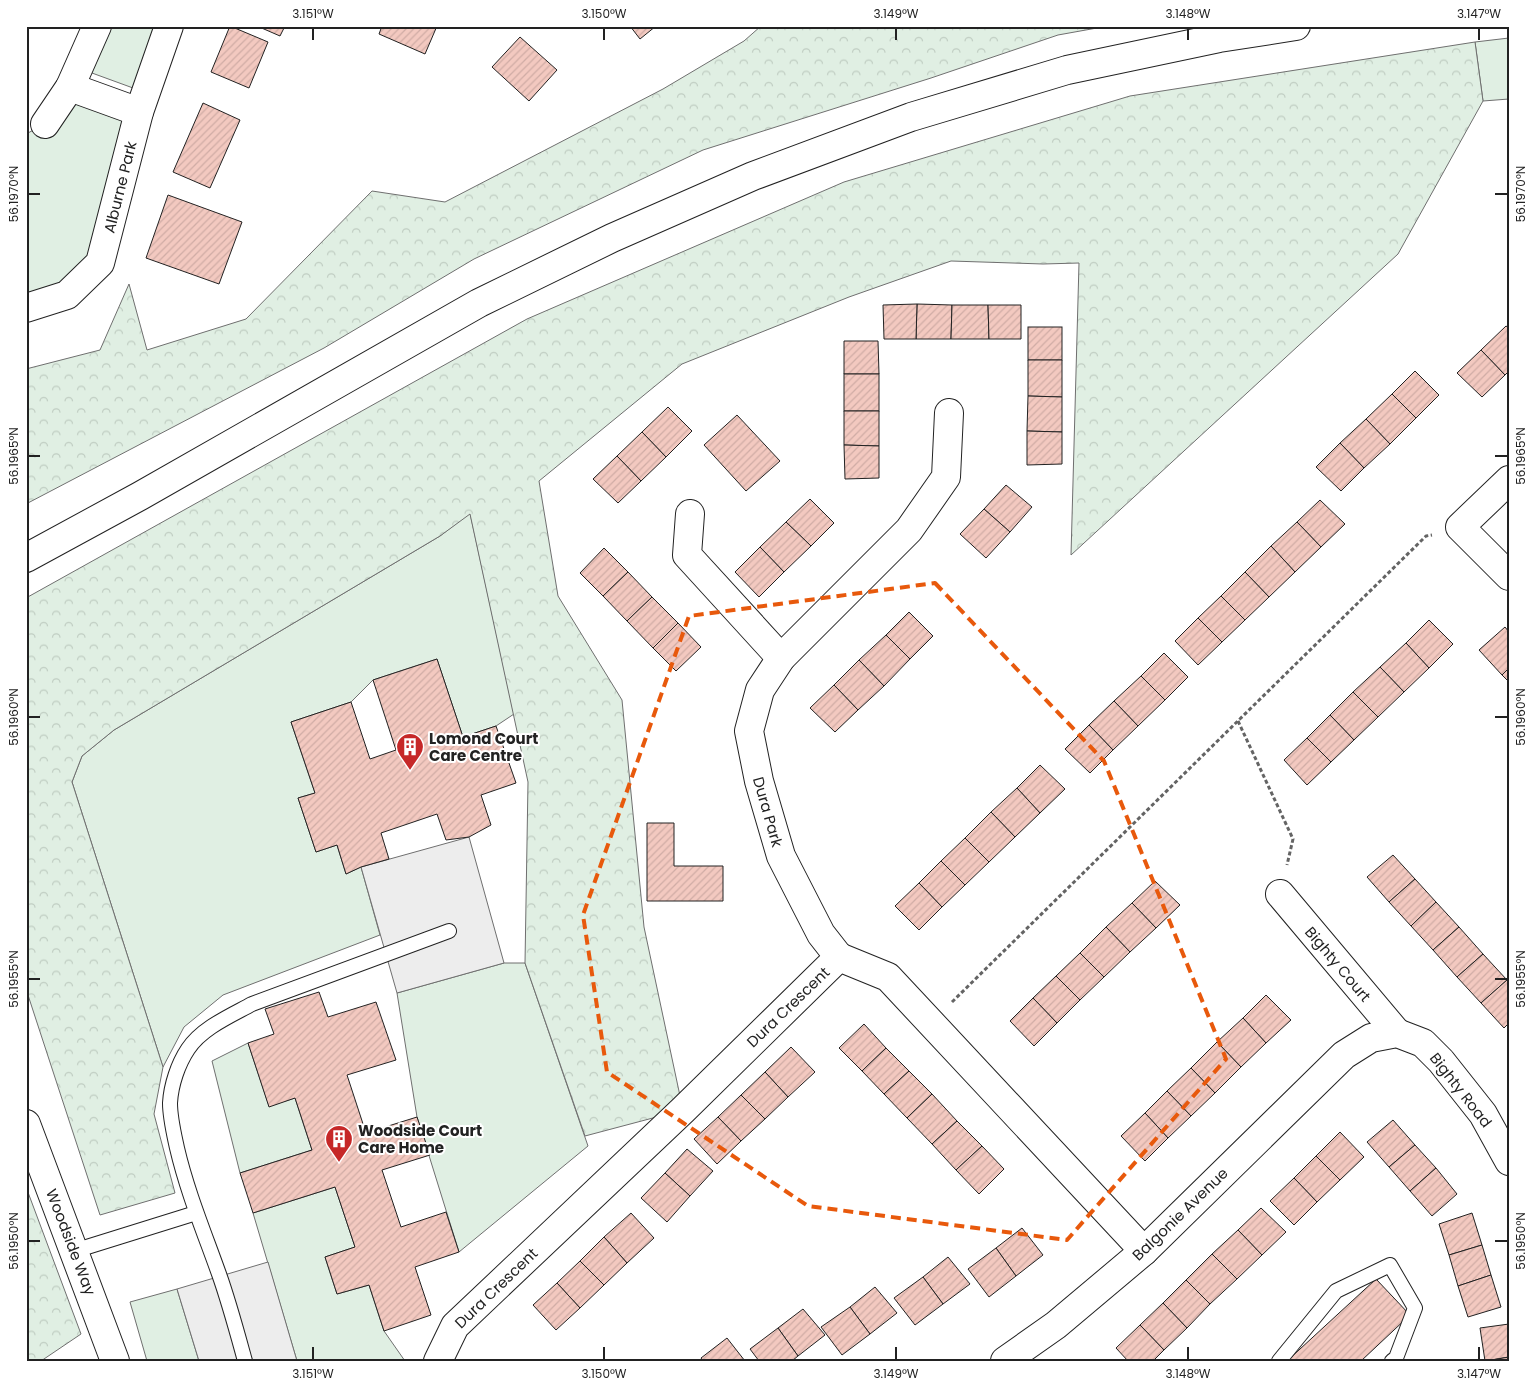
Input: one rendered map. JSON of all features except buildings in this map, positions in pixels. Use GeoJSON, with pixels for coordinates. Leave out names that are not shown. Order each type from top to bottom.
{"type":"FeatureCollection","features":[{"type":"Feature","properties":{"kind":"street"},"geometry":{"type":"LineString","coordinates":[[45,124],[70,87],[97,26]]}},
{"type":"Feature","properties":{"kind":"street","name":"Alburne Park"},"geometry":{"type":"LineString","coordinates":[[26,308],[67,295],[100,263],[139,112],[169,26]]}},
{"type":"Feature","properties":{"kind":"street"},"geometry":{"type":"LineString","coordinates":[[26,558],[140,496],[479,303],[612,238],[753,176],[911,117],[1067,70],[1220,38],[1296,26]]}},
{"type":"Feature","properties":{"kind":"street"},"geometry":{"type":"LineString","coordinates":[[70,87],[139,112]]}},
{"type":"Feature","properties":{"kind":"street","name":"Dura Park"},"geometry":{"type":"LineString","coordinates":[[840,957],[821,934],[780,856],[759,781],[749,731],[760,690],[780,658],[909,530],[946,477],[949,413]]}},
{"type":"Feature","properties":{"kind":"street"},"geometry":{"type":"LineString","coordinates":[[1509,480],[1460,527],[1509,576]]}},
{"type":"Feature","properties":{"kind":"street"},"geometry":{"type":"LineString","coordinates":[[690,514],[687,555],[780,658]]}},
{"type":"Feature","properties":{"kind":"street","name":"Bighty Court"},"geometry":{"type":"LineString","coordinates":[[1280,894],[1397,1033]]}},
{"type":"Feature","properties":{"kind":"street","name":"Dura Crescent"},"geometry":{"type":"LineString","coordinates":[[438,1361],[455,1326],[676,1117],[840,957],[888,977],[1144,1251]]}},
{"type":"Feature","properties":{"kind":"street","name":"Balgonie Avenue"},"geometry":{"type":"LineString","coordinates":[[1005,1361],[1056,1325],[1144,1251],[1344,1055],[1371,1038],[1397,1033]]}},
{"type":"Feature","properties":{"kind":"street","name":"Bighty Road"},"geometry":{"type":"LineString","coordinates":[[1397,1033],[1423,1043],[1442,1061],[1483,1114],[1509,1162]]}},
{"type":"Feature","properties":{"kind":"street","name":"Woodside Way"},"geometry":{"type":"LineString","coordinates":[[26,1124],[115,1361]]}},
{"type":"Feature","properties":{"kind":"lane"},"geometry":{"type":"LineString","coordinates":[[245,1361],[220,1276],[184,1177],[171,1118],[170,1102],[179,1065],[188,1048],[206,1031],[225,1018],[252,1004],[449,931]]}},
{"type":"Feature","properties":{"kind":"lane"},"geometry":{"type":"LineString","coordinates":[[74,1250],[196,1213]]}},
{"type":"Feature","properties":{"kind":"lane"},"geometry":{"type":"LineString","coordinates":[[1279,1361],[1336,1291],[1390,1265],[1415,1308],[1396,1358],[1392,1361]]}},
{"type":"Feature","properties":{"kind":"path"},"geometry":{"type":"LineString","coordinates":[[931,1022],[1426,536],[1460,527]]}},
{"type":"Feature","properties":{"kind":"path"},"geometry":{"type":"LineString","coordinates":[[1238,721],[1293,839],[1280,894]]}},
{"type":"Feature","properties":{"kind":"highlighted area"},"geometry":{"type":"Polygon","coordinates":[[[935,583],[1104,761],[1226,1059],[1067,1240],[808,1206],[607,1072],[583,915],[689,616],[935,583]]]}},
{"type":"Feature","properties":{"kind":"green space"},"geometry":{"type":"Polygon","coordinates":[[[100,26],[167,26],[144,92],[81,69],[100,26]]]}},
{"type":"Feature","properties":{"kind":"green space"},"geometry":{"type":"Polygon","coordinates":[[[761,26],[1108,26],[1058,35],[931,78],[703,150],[474,259],[324,348],[26,504],[26,369],[100,350],[129,284],[147,350],[246,319],[372,191],[445,202],[663,89],[744,41],[761,26]]]}},
{"type":"Feature","properties":{"kind":"green space"},"geometry":{"type":"Polygon","coordinates":[[[1509,38],[1509,99],[1483,101],[1475,42],[1509,38]]]}},
{"type":"Feature","properties":{"kind":"green space"},"geometry":{"type":"Polygon","coordinates":[[[1475,42],[1483,101],[1398,254],[1071,555],[1079,263],[1043,264],[951,261],[849,297],[682,364],[539,481],[558,596],[622,700],[644,927],[683,1110],[585,1136],[525,963],[528,782],[470,514],[440,536],[114,730],[82,756],[72,782],[163,1067],[154,1114],[175,1193],[100,1215],[26,989],[26,598],[527,319],[844,182],[1130,96],[1475,42]]]}},
{"type":"Feature","properties":{"kind":"green space"},"geometry":{"type":"Polygon","coordinates":[[[70,87],[139,112],[100,263],[26,308],[26,134],[45,124],[70,87]]]}},
{"type":"Feature","properties":{"kind":"green space"},"geometry":{"type":"Polygon","coordinates":[[[470,513],[514,714],[496,726],[463,737],[437,659],[373,680],[351,702],[291,722],[315,793],[298,798],[316,852],[337,845],[346,874],[361,867],[380,935],[223,995],[184,1027],[163,1067],[72,782],[82,756],[114,730],[440,536],[470,513]]]}},
{"type":"Feature","properties":{"kind":"green space"},"geometry":{"type":"Polygon","coordinates":[[[504,963],[525,963],[588,1146],[459,1252],[417,1117],[397,993],[504,963]]]}},
{"type":"Feature","properties":{"kind":"green space"},"geometry":{"type":"Polygon","coordinates":[[[248,1043],[269,1106],[295,1098],[312,1150],[240,1173],[212,1061],[248,1043]]]}},
{"type":"Feature","properties":{"kind":"green space"},"geometry":{"type":"Polygon","coordinates":[[[26,1187],[81,1334],[41,1361],[26,1361],[26,1187]]]}},
{"type":"Feature","properties":{"kind":"green space"},"geometry":{"type":"Polygon","coordinates":[[[335,1187],[355,1247],[325,1257],[337,1294],[369,1285],[384,1331],[405,1361],[297,1361],[253,1213],[335,1187]]]}},
{"type":"Feature","properties":{"kind":"green space"},"geometry":{"type":"Polygon","coordinates":[[[177,1289],[199,1361],[147,1361],[130,1302],[177,1289]]]}},
{"type":"Feature","properties":{"kind":"shaded area"},"geometry":{"type":"Polygon","coordinates":[[[469,837],[504,963],[397,993],[361,867],[469,837]]]}},
{"type":"Feature","properties":{"kind":"shaded area"},"geometry":{"type":"Polygon","coordinates":[[[268,1262],[297,1361],[199,1361],[177,1289],[268,1262]]]}},
{"type":"Feature","properties":{"kind":"place","name":"Lomond Court Care Centre"},"geometry":{"type":"Point","coordinates":[410,771]}},
{"type":"Feature","properties":{"kind":"place","name":"Woodside Court Care Home"},"geometry":{"type":"Point","coordinates":[339,1163]}}]}
